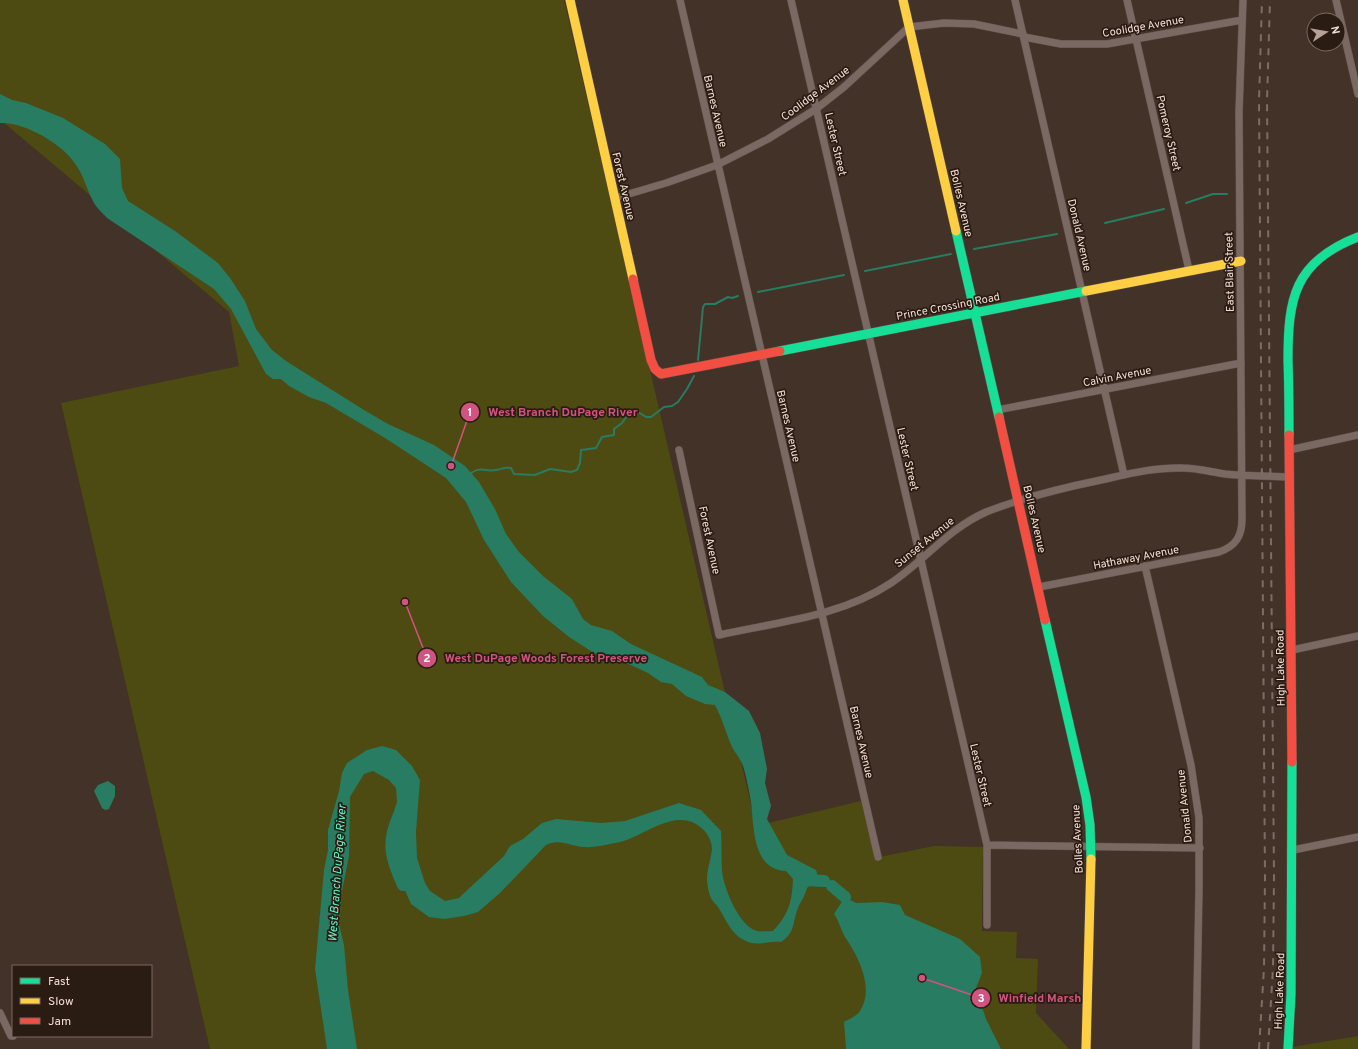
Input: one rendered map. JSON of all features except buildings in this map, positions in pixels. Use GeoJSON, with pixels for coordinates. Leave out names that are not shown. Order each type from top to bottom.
{"type":"FeatureCollection","features":[{"type":"Feature","properties":{"kind":"street","name":"Forest Avenue"},"geometry":{"type":"LineString","coordinates":[[570,0],[651,360],[655,369],[660,374]]}},
{"type":"Feature","properties":{"kind":"street","name":"Barnes Avenue"},"geometry":{"type":"LineString","coordinates":[[680,0],[878,857]]}},
{"type":"Feature","properties":{"kind":"street","name":"Lester Street"},"geometry":{"type":"LineString","coordinates":[[791,0],[987,844],[987,925]]}},
{"type":"Feature","properties":{"kind":"street","name":"Bolles Avenue"},"geometry":{"type":"LineString","coordinates":[[903,0],[1039,587],[1086,798],[1090,846],[1086,1049]]}},
{"type":"Feature","properties":{"kind":"street","name":"Donald Avenue"},"geometry":{"type":"LineString","coordinates":[[1015,0],[1124,475]]}},
{"type":"Feature","properties":{"kind":"street","name":"Pomeroy Street"},"geometry":{"type":"LineString","coordinates":[[1127,0],[1189,270]]}},
{"type":"Feature","properties":{"kind":"street","name":"East Blair Street"},"geometry":{"type":"LineString","coordinates":[[1236,542],[1242,525],[1239,112],[1243,0]]}},
{"type":"Feature","properties":{"kind":"street"},"geometry":{"type":"LineString","coordinates":[[1336,0],[1354,61],[1358,94]]}},
{"type":"Feature","properties":{"kind":"street","name":"Coolidge Avenue"},"geometry":{"type":"LineString","coordinates":[[615,198],[666,184],[717,165],[768,139],[816,108],[863,70],[909,27],[944,23],[974,24],[1023,36],[1081,45],[1107,44],[1242,20]]}},
{"type":"Feature","properties":{"kind":"street","name":"High Lake Road"},"geometry":{"type":"LineString","coordinates":[[1288,1049],[1291,994],[1293,850],[1288,325],[1291,305],[1297,288],[1309,268],[1323,254],[1342,243],[1358,237]]}},
{"type":"Feature","properties":{"kind":"street","name":"Prince Crossing Road"},"geometry":{"type":"LineString","coordinates":[[660,374],[1240,261]]}},
{"type":"Feature","properties":{"kind":"street","name":"Calvin Avenue"},"geometry":{"type":"LineString","coordinates":[[997,410],[1241,363]]}},
{"type":"Feature","properties":{"kind":"street"},"geometry":{"type":"LineString","coordinates":[[1289,450],[1358,435]]}},
{"type":"Feature","properties":{"kind":"street","name":"Forest Avenue"},"geometry":{"type":"LineString","coordinates":[[680,450],[719,634]]}},
{"type":"Feature","properties":{"kind":"street","name":"Sunset Avenue"},"geometry":{"type":"LineString","coordinates":[[719,634],[839,609],[872,594],[904,574],[942,539],[967,522],[987,512],[1047,491],[1160,469],[1183,468],[1242,475],[1290,477]]}},
{"type":"Feature","properties":{"kind":"street","name":"Hathaway Avenue"},"geometry":{"type":"LineString","coordinates":[[1039,587],[1219,552],[1232,547],[1236,542]]}},
{"type":"Feature","properties":{"kind":"street","name":"Donald Avenue"},"geometry":{"type":"LineString","coordinates":[[1144,566],[1191,765],[1199,818],[1200,848],[1196,1049]]}},
{"type":"Feature","properties":{"kind":"street"},"geometry":{"type":"LineString","coordinates":[[1292,650],[1358,636]]}},
{"type":"Feature","properties":{"kind":"street"},"geometry":{"type":"LineString","coordinates":[[1293,850],[1358,837]]}},
{"type":"Feature","properties":{"kind":"street"},"geometry":{"type":"LineString","coordinates":[[987,844],[1200,848]]}},
{"type":"Feature","properties":{"kind":"street"},"geometry":{"type":"LineString","coordinates":[[0,1013],[12,1036]]}},
{"type":"Feature","properties":{"kind":"shaded area"},"geometry":{"type":"Polygon","coordinates":[[[0,0],[564,0],[756,826],[861,801],[875,858],[934,846],[983,847],[982,931],[1017,932],[1016,958],[1038,959],[1036,1013],[1069,1049],[210,1049],[61,403],[239,366],[229,312],[3,122],[0,108],[0,0]]]}},
{"type":"Feature","properties":{"kind":"shaded area"},"geometry":{"type":"Polygon","coordinates":[[[1358,1036],[1358,1049],[1292,1049],[1292,1047],[1358,1036]]]}},
{"type":"Feature","properties":{"kind":"water"},"geometry":{"type":"Polygon","coordinates":[[[0,94],[12,100],[26,103],[63,118],[105,144],[120,159],[122,188],[128,201],[175,231],[218,263],[245,301],[256,329],[272,350],[286,361],[364,410],[388,424],[434,445],[465,466],[479,482],[495,509],[506,534],[519,552],[543,576],[572,599],[583,619],[591,625],[612,631],[631,644],[702,677],[708,685],[725,692],[749,711],[760,733],[767,769],[765,783],[771,806],[767,819],[787,855],[816,870],[818,876],[807,888],[796,913],[793,927],[786,938],[781,942],[750,943],[736,935],[712,900],[709,892],[707,875],[712,849],[709,838],[702,828],[686,820],[664,823],[627,840],[602,846],[584,847],[560,842],[551,843],[546,845],[500,893],[478,912],[444,919],[429,917],[411,904],[397,872],[392,830],[394,811],[397,802],[396,788],[389,780],[373,771],[364,774],[350,797],[349,856],[341,896],[339,924],[344,945],[348,990],[357,1049],[327,1049],[315,969],[324,870],[328,850],[328,830],[339,791],[342,773],[347,763],[367,750],[382,746],[396,750],[412,766],[420,780],[416,832],[417,858],[425,883],[430,891],[445,901],[459,898],[504,856],[510,846],[523,839],[542,823],[556,819],[601,823],[625,821],[679,803],[701,810],[721,831],[723,879],[729,897],[739,915],[750,928],[757,931],[773,931],[783,919],[789,907],[793,879],[786,871],[775,869],[767,863],[761,855],[754,834],[751,802],[744,769],[732,747],[715,705],[705,704],[686,696],[672,684],[661,682],[648,673],[631,665],[594,653],[569,637],[543,616],[511,582],[484,540],[466,502],[446,478],[385,438],[326,403],[309,397],[289,386],[281,379],[273,379],[266,374],[231,309],[214,289],[107,218],[93,202],[79,169],[70,157],[53,142],[32,130],[21,126],[0,123],[0,94]]]}},
{"type":"Feature","properties":{"kind":"water"},"geometry":{"type":"Polygon","coordinates":[[[108,781],[115,786],[115,796],[109,809],[105,810],[102,808],[94,791],[98,785],[108,781]]]}},
{"type":"Feature","properties":{"kind":"water"},"geometry":{"type":"Polygon","coordinates":[[[845,897],[856,903],[882,902],[900,905],[905,915],[960,939],[980,957],[982,973],[976,988],[986,1019],[1001,1049],[846,1049],[844,1022],[859,1013],[864,1002],[866,992],[863,972],[855,953],[834,914],[845,897]]]}},
{"type":"Feature","properties":{"kind":"waterway"},"geometry":{"type":"LineString","coordinates":[[1186,203],[1213,194],[1227,194]]}},
{"type":"Feature","properties":{"kind":"waterway"},"geometry":{"type":"LineString","coordinates":[[1105,223],[1164,209]]}},
{"type":"Feature","properties":{"kind":"waterway"},"geometry":{"type":"LineString","coordinates":[[974,249],[1057,234]]}},
{"type":"Feature","properties":{"kind":"waterway"},"geometry":{"type":"LineString","coordinates":[[865,271],[951,254]]}},
{"type":"Feature","properties":{"kind":"waterway"},"geometry":{"type":"LineString","coordinates":[[758,292],[844,275]]}},
{"type":"Feature","properties":{"kind":"waterway"},"geometry":{"type":"LineString","coordinates":[[698,360],[703,307],[705,304],[715,304],[728,297],[732,298],[738,296]]}},
{"type":"Feature","properties":{"kind":"waterway"},"geometry":{"type":"LineString","coordinates":[[471,473],[478,470],[507,468],[511,468],[514,474],[535,475],[550,469],[571,472],[577,470],[580,463],[581,450],[596,448],[602,437],[614,435],[614,429],[622,423],[629,413],[638,412],[646,417],[651,417],[664,407],[672,406],[678,402],[694,376]]}},
{"type":"Feature","properties":{"kind":"waterway","name":"West Branch DuPage River"},"geometry":{"type":"LineString","coordinates":[[399,815],[392,834],[391,843],[395,867],[403,885]]}},
{"type":"Feature","properties":{"kind":"waterway"},"geometry":{"type":"LineString","coordinates":[[803,880],[824,881]]}},
{"type":"Feature","properties":{"kind":"waterway"},"geometry":{"type":"LineString","coordinates":[[832,886],[845,897]]}},
{"type":"Feature","properties":{"kind":"railway"},"geometry":{"type":"LineString","coordinates":[[1259,1049],[1264,968],[1265,877],[1259,101],[1262,0]]}},
{"type":"Feature","properties":{"kind":"railway"},"geometry":{"type":"LineString","coordinates":[[1268,1049],[1273,968],[1274,876],[1267,101],[1270,0]]}},
{"type":"Feature","properties":{"kind":"traffic: fast"},"geometry":{"type":"LineString","coordinates":[[956,231],[999,417]]}},
{"type":"Feature","properties":{"kind":"traffic: fast"},"geometry":{"type":"LineString","coordinates":[[1289,435],[1288,339],[1293,301],[1299,285],[1308,271],[1320,258],[1337,247],[1358,237]]}},
{"type":"Feature","properties":{"kind":"traffic: fast"},"geometry":{"type":"LineString","coordinates":[[780,351],[1086,291]]}},
{"type":"Feature","properties":{"kind":"traffic: fast"},"geometry":{"type":"LineString","coordinates":[[1045,620],[1086,797],[1090,825],[1091,859]]}},
{"type":"Feature","properties":{"kind":"traffic: fast"},"geometry":{"type":"LineString","coordinates":[[1288,1049],[1291,994],[1292,762]]}},
{"type":"Feature","properties":{"kind":"traffic: slow"},"geometry":{"type":"LineString","coordinates":[[570,0],[633,279]]}},
{"type":"Feature","properties":{"kind":"traffic: slow"},"geometry":{"type":"LineString","coordinates":[[903,0],[956,231]]}},
{"type":"Feature","properties":{"kind":"traffic: slow"},"geometry":{"type":"LineString","coordinates":[[1086,291],[1241,261]]}},
{"type":"Feature","properties":{"kind":"traffic: slow"},"geometry":{"type":"LineString","coordinates":[[1086,1049],[1091,859]]}},
{"type":"Feature","properties":{"kind":"traffic: jam"},"geometry":{"type":"LineString","coordinates":[[633,279],[651,360],[655,369],[661,374],[780,351]]}},
{"type":"Feature","properties":{"kind":"traffic: jam"},"geometry":{"type":"LineString","coordinates":[[999,417],[1045,620]]}},
{"type":"Feature","properties":{"kind":"traffic: jam"},"geometry":{"type":"LineString","coordinates":[[1289,435],[1292,762]]}},
{"type":"Feature","properties":{"kind":"place","name":"West Branch DuPage River"},"geometry":{"type":"Point","coordinates":[451,466]}},
{"type":"Feature","properties":{"kind":"place","name":"West DuPage Woods Forest Preserve"},"geometry":{"type":"Point","coordinates":[405,602]}},
{"type":"Feature","properties":{"kind":"place","name":"Winfield Marsh"},"geometry":{"type":"Point","coordinates":[922,978]}}]}
